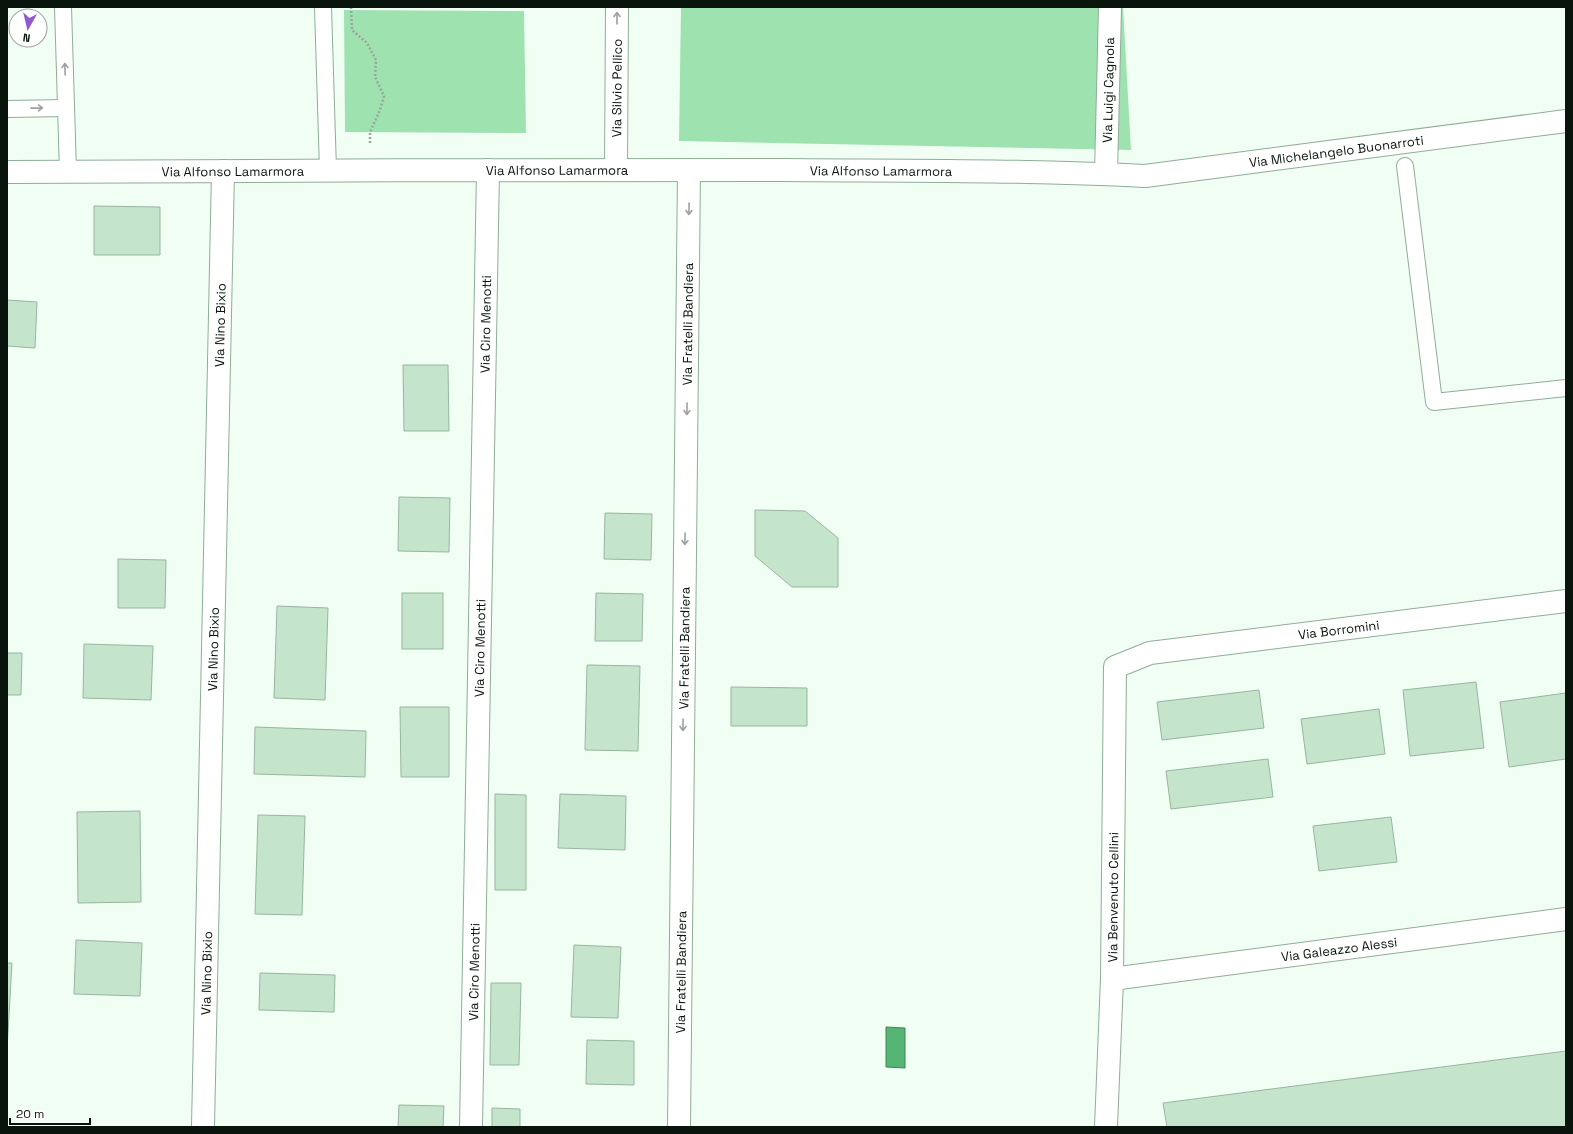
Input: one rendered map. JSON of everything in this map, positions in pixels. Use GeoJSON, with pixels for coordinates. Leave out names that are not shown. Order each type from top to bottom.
{"type":"FeatureCollection","features":[{"type":"Feature","properties":{"kind":"street","name":"Via Silvio Pellico"},"geometry":{"type":"LineString","coordinates":[[616,7],[616,169]]}},
{"type":"Feature","properties":{"kind":"street","name":"Via Luigi Cagnola"},"geometry":{"type":"LineString","coordinates":[[1106,174],[1110,7]]}},
{"type":"Feature","properties":{"kind":"street","name":"Via Michelangelo Buonarroti"},"geometry":{"type":"LineString","coordinates":[[1106,174],[1145,176],[1566,121]]}},
{"type":"Feature","properties":{"kind":"street","name":"Via Alfonso Lamarmora"},"geometry":{"type":"LineString","coordinates":[[7,172],[616,169],[1106,174]]}},
{"type":"Feature","properties":{"kind":"street","name":"Via Ciro Menotti"},"geometry":{"type":"LineString","coordinates":[[471,1127],[488,170]]}},
{"type":"Feature","properties":{"kind":"street","name":"Via Fratelli Bandiera"},"geometry":{"type":"LineString","coordinates":[[679,1127],[690,170]]}},
{"type":"Feature","properties":{"kind":"street","name":"Via Nino Bixio"},"geometry":{"type":"LineString","coordinates":[[203,1127],[223,171]]}},
{"type":"Feature","properties":{"kind":"street","name":"Via Borromini"},"geometry":{"type":"LineString","coordinates":[[1114,667],[1150,653],[1566,601]]}},
{"type":"Feature","properties":{"kind":"street","name":"Via Benvenuto Cellini"},"geometry":{"type":"LineString","coordinates":[[1106,1127],[1112,979],[1114,667]]}},
{"type":"Feature","properties":{"kind":"street","name":"Via Galeazzo Alessi"},"geometry":{"type":"LineString","coordinates":[[1112,979],[1566,919]]}},
{"type":"Feature","properties":{"kind":"lane"},"geometry":{"type":"LineString","coordinates":[[63,7],[68,172]]}},
{"type":"Feature","properties":{"kind":"lane"},"geometry":{"type":"LineString","coordinates":[[323,7],[328,171]]}},
{"type":"Feature","properties":{"kind":"lane"},"geometry":{"type":"LineString","coordinates":[[7,109],[66,108]]}},
{"type":"Feature","properties":{"kind":"lane"},"geometry":{"type":"LineString","coordinates":[[1405,166],[1434,402],[1566,388]]}},
{"type":"Feature","properties":{"kind":"path"},"geometry":{"type":"LineString","coordinates":[[351,7],[352,30],[367,43],[376,60],[375,77],[384,96],[380,110],[370,132],[370,170]]}},
{"type":"Feature","properties":{"kind":"shaded area"},"geometry":{"type":"Polygon","coordinates":[[[681,7],[1123,7],[1131,150],[679,141],[681,7]]]}},
{"type":"Feature","properties":{"kind":"shaded area"},"geometry":{"type":"Polygon","coordinates":[[[344,10],[524,11],[526,133],[345,132],[344,10]]]}},
{"type":"Feature","properties":{"kind":"shaded area"},"geometry":{"type":"Polygon","coordinates":[[[886,1027],[905,1028],[905,1068],[886,1067],[886,1027]]]}},
{"type":"Feature","properties":{"kind":"building"},"geometry":{"type":"Polygon","coordinates":[[[94,206],[160,207],[160,255],[94,255],[94,206]]]}},
{"type":"Feature","properties":{"kind":"building"},"geometry":{"type":"Polygon","coordinates":[[[7,300],[37,302],[35,348],[7,346],[7,300]]]}},
{"type":"Feature","properties":{"kind":"building"},"geometry":{"type":"Polygon","coordinates":[[[403,365],[448,365],[449,431],[404,431],[403,365]]]}},
{"type":"Feature","properties":{"kind":"building"},"geometry":{"type":"Polygon","coordinates":[[[399,497],[450,498],[449,552],[398,551],[399,497]]]}},
{"type":"Feature","properties":{"kind":"building"},"geometry":{"type":"Polygon","coordinates":[[[755,510],[805,511],[838,538],[838,587],[792,587],[755,556],[755,510]]]}},
{"type":"Feature","properties":{"kind":"building"},"geometry":{"type":"Polygon","coordinates":[[[605,513],[652,514],[651,560],[604,559],[605,513]]]}},
{"type":"Feature","properties":{"kind":"building"},"geometry":{"type":"Polygon","coordinates":[[[118,559],[166,560],[165,608],[118,608],[118,559]]]}},
{"type":"Feature","properties":{"kind":"building"},"geometry":{"type":"Polygon","coordinates":[[[402,593],[443,593],[443,649],[402,649],[402,593]]]}},
{"type":"Feature","properties":{"kind":"building"},"geometry":{"type":"Polygon","coordinates":[[[596,593],[643,594],[642,641],[595,641],[596,593]]]}},
{"type":"Feature","properties":{"kind":"building"},"geometry":{"type":"Polygon","coordinates":[[[277,606],[328,608],[325,700],[274,698],[277,606]]]}},
{"type":"Feature","properties":{"kind":"building"},"geometry":{"type":"Polygon","coordinates":[[[84,644],[153,646],[151,700],[83,698],[84,644]]]}},
{"type":"Feature","properties":{"kind":"building"},"geometry":{"type":"Polygon","coordinates":[[[7,653],[22,653],[21,695],[7,695],[7,653]]]}},
{"type":"Feature","properties":{"kind":"building"},"geometry":{"type":"Polygon","coordinates":[[[587,665],[640,666],[638,751],[585,750],[587,665]]]}},
{"type":"Feature","properties":{"kind":"building"},"geometry":{"type":"Polygon","coordinates":[[[1476,682],[1484,748],[1410,756],[1403,690],[1476,682]]]}},
{"type":"Feature","properties":{"kind":"building"},"geometry":{"type":"Polygon","coordinates":[[[731,687],[807,688],[807,726],[731,726],[731,687]]]}},
{"type":"Feature","properties":{"kind":"building"},"geometry":{"type":"Polygon","coordinates":[[[1259,690],[1264,728],[1162,740],[1157,702],[1259,690]]]}},
{"type":"Feature","properties":{"kind":"building"},"geometry":{"type":"Polygon","coordinates":[[[1566,693],[1566,759],[1509,767],[1500,702],[1566,693]]]}},
{"type":"Feature","properties":{"kind":"building"},"geometry":{"type":"Polygon","coordinates":[[[400,707],[449,707],[449,777],[401,777],[400,707]]]}},
{"type":"Feature","properties":{"kind":"building"},"geometry":{"type":"Polygon","coordinates":[[[1379,709],[1385,754],[1307,764],[1301,719],[1379,709]]]}},
{"type":"Feature","properties":{"kind":"building"},"geometry":{"type":"Polygon","coordinates":[[[255,727],[366,731],[365,777],[254,774],[255,727]]]}},
{"type":"Feature","properties":{"kind":"building"},"geometry":{"type":"Polygon","coordinates":[[[1268,759],[1273,797],[1171,809],[1166,771],[1268,759]]]}},
{"type":"Feature","properties":{"kind":"building"},"geometry":{"type":"Polygon","coordinates":[[[495,794],[526,795],[526,890],[495,890],[495,794]]]}},
{"type":"Feature","properties":{"kind":"building"},"geometry":{"type":"Polygon","coordinates":[[[560,794],[626,796],[625,850],[558,848],[560,794]]]}},
{"type":"Feature","properties":{"kind":"building"},"geometry":{"type":"Polygon","coordinates":[[[140,811],[141,902],[78,903],[77,812],[140,811]]]}},
{"type":"Feature","properties":{"kind":"building"},"geometry":{"type":"Polygon","coordinates":[[[258,815],[305,816],[302,915],[255,914],[258,815]]]}},
{"type":"Feature","properties":{"kind":"building"},"geometry":{"type":"Polygon","coordinates":[[[1391,817],[1397,862],[1319,871],[1313,826],[1391,817]]]}},
{"type":"Feature","properties":{"kind":"building"},"geometry":{"type":"Polygon","coordinates":[[[76,940],[142,943],[140,996],[74,994],[76,940]]]}},
{"type":"Feature","properties":{"kind":"building"},"geometry":{"type":"Polygon","coordinates":[[[574,945],[621,947],[618,1018],[571,1017],[574,945]]]}},
{"type":"Feature","properties":{"kind":"building"},"geometry":{"type":"Polygon","coordinates":[[[7,963],[12,963],[7,1050],[7,963]]]}},
{"type":"Feature","properties":{"kind":"building"},"geometry":{"type":"Polygon","coordinates":[[[260,973],[335,975],[334,1012],[259,1010],[260,973]]]}},
{"type":"Feature","properties":{"kind":"building"},"geometry":{"type":"Polygon","coordinates":[[[491,983],[521,983],[519,1065],[490,1065],[491,983]]]}},
{"type":"Feature","properties":{"kind":"building"},"geometry":{"type":"Polygon","coordinates":[[[587,1040],[634,1041],[634,1085],[586,1084],[587,1040]]]}},
{"type":"Feature","properties":{"kind":"building"},"geometry":{"type":"Polygon","coordinates":[[[1566,1051],[1566,1127],[1167,1127],[1163,1103],[1566,1051]]]}},
{"type":"Feature","properties":{"kind":"building"},"geometry":{"type":"Polygon","coordinates":[[[399,1105],[444,1106],[443,1127],[398,1127],[399,1105]]]}},
{"type":"Feature","properties":{"kind":"building"},"geometry":{"type":"Polygon","coordinates":[[[492,1108],[520,1109],[520,1127],[492,1127],[492,1108]]]}}]}
